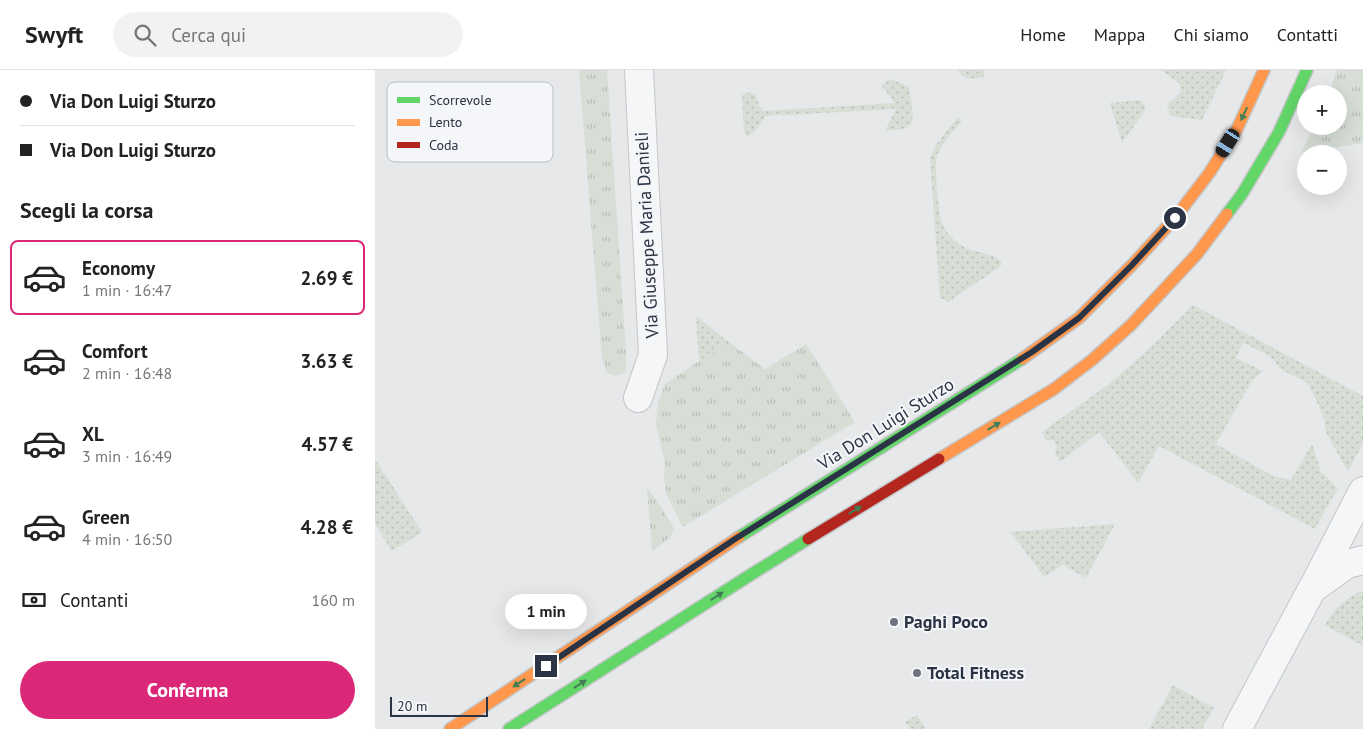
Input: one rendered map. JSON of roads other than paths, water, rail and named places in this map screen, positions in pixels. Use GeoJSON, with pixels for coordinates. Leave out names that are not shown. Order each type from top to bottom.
{"type":"FeatureCollection","features":[{"type":"Feature","properties":{"kind":"street","name":"Via Giuseppe Maria Danieli"},"geometry":{"type":"LineString","coordinates":[[638,398],[653,355],[639,70]]}},
{"type":"Feature","properties":{"kind":"street","name":"Via Don Luigi Sturzo"},"geometry":{"type":"LineString","coordinates":[[450,729],[735,539],[1032,352],[1079,318],[1169,225],[1210,172],[1237,129],[1264,70]]}},
{"type":"Feature","properties":{"kind":"street"},"geometry":{"type":"LineString","coordinates":[[509,729],[755,572],[1054,389],[1092,360],[1131,326],[1197,254],[1241,194],[1279,132],[1307,70]]}},
{"type":"Feature","properties":{"kind":"street"},"geometry":{"type":"LineString","coordinates":[[1237,729],[1363,491]]}},
{"type":"Feature","properties":{"kind":"street"},"geometry":{"type":"LineString","coordinates":[[1312,589],[1347,564],[1363,560]]}},
{"type":"Feature","properties":{"kind":"place","name":"Paghi Poco"},"geometry":{"type":"Point","coordinates":[894,622]}},
{"type":"Feature","properties":{"kind":"place","name":"Total Fitness"},"geometry":{"type":"Point","coordinates":[917,673]}}]}
